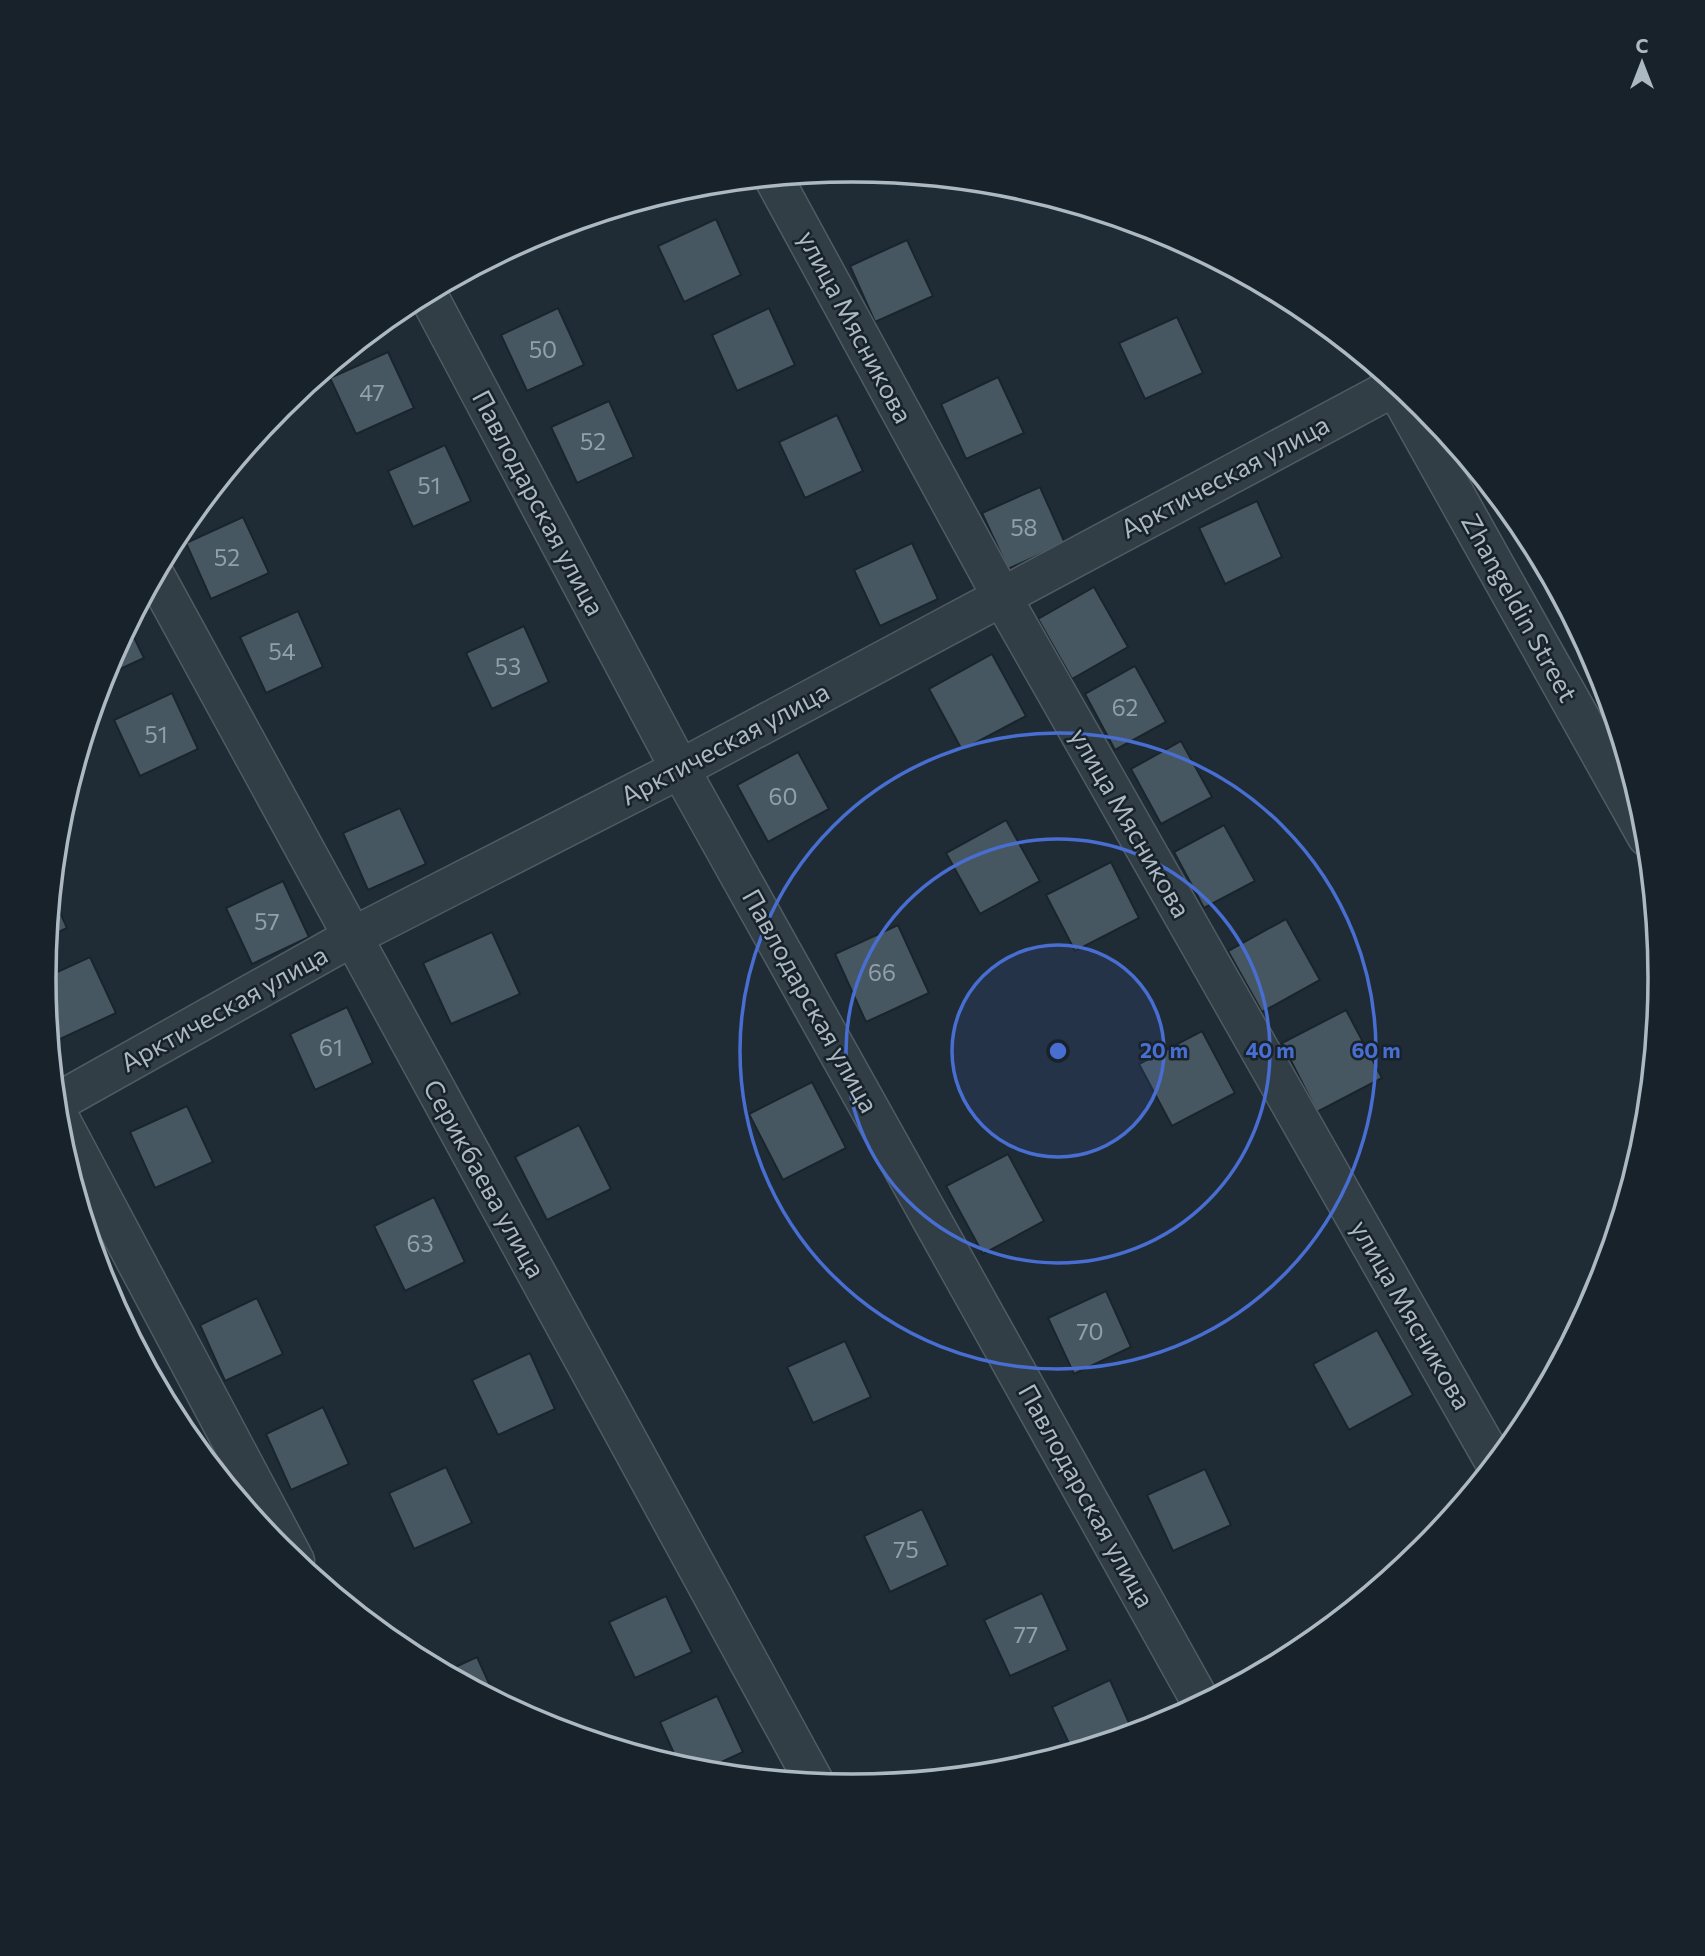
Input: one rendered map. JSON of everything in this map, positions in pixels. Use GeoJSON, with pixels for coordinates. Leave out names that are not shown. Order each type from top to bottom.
{"type":"FeatureCollection","features":[{"type":"Feature","properties":{"kind":"street","name":"улица Мясникова"},"geometry":{"type":"LineString","coordinates":[[778,185],[1002,597],[1490,1455]]}},
{"type":"Feature","properties":{"kind":"street","name":"Павлодарская улица"},"geometry":{"type":"LineString","coordinates":[[431,303],[680,769],[1197,1696]]}},
{"type":"Feature","properties":{"kind":"street","name":"Арктическая улица"},"geometry":{"type":"LineString","coordinates":[[65,1098],[352,937],[680,769],[1387,387]]}},
{"type":"Feature","properties":{"kind":"street","name":"Zhangeldin Street"},"geometry":{"type":"LineString","coordinates":[[1407,407],[1630,807]]}},
{"type":"Feature","properties":{"kind":"street","name":"Серикбаева улица"},"geometry":{"type":"LineString","coordinates":[[160,585],[810,1773]]}},
{"type":"Feature","properties":{"kind":"street"},"geometry":{"type":"LineString","coordinates":[[74,1146],[278,1529]]}},
{"type":"Feature","properties":{"kind":"building"},"geometry":{"type":"Polygon","coordinates":[[[716,219],[741,275],[684,302],[658,246],[716,219]]]}},
{"type":"Feature","properties":{"kind":"building"},"geometry":{"type":"Polygon","coordinates":[[[907,240],[933,296],[875,322],[850,266],[907,240]]]}},
{"type":"Feature","properties":{"kind":"building"},"geometry":{"type":"Polygon","coordinates":[[[558,308],[584,365],[527,391],[501,335],[558,308]]]}},
{"type":"Feature","properties":{"kind":"building"},"geometry":{"type":"Polygon","coordinates":[[[769,308],[795,365],[737,391],[712,335],[769,308]]]}},
{"type":"Feature","properties":{"kind":"building"},"geometry":{"type":"Polygon","coordinates":[[[1177,317],[1203,373],[1145,399],[1119,343],[1177,317]]]}},
{"type":"Feature","properties":{"kind":"building"},"geometry":{"type":"Polygon","coordinates":[[[388,352],[414,408],[356,434],[330,378],[388,352]]]}},
{"type":"Feature","properties":{"kind":"building"},"geometry":{"type":"Polygon","coordinates":[[[998,377],[1024,433],[966,459],[941,404],[998,377]]]}},
{"type":"Feature","properties":{"kind":"building"},"geometry":{"type":"Polygon","coordinates":[[[609,401],[634,457],[577,483],[551,427],[609,401]]]}},
{"type":"Feature","properties":{"kind":"building"},"geometry":{"type":"Polygon","coordinates":[[[837,415],[863,471],[805,498],[779,442],[837,415]]]}},
{"type":"Feature","properties":{"kind":"building"},"geometry":{"type":"Polygon","coordinates":[[[445,445],[471,501],[413,527],[388,471],[445,445]]]}},
{"type":"Feature","properties":{"kind":"building"},"geometry":{"type":"Polygon","coordinates":[[[1040,487],[1065,543],[1008,569],[982,513],[1040,487]]]}},
{"type":"Feature","properties":{"kind":"building"},"geometry":{"type":"Polygon","coordinates":[[[1257,501],[1282,557],[1225,584],[1199,528],[1257,501]]]}},
{"type":"Feature","properties":{"kind":"building"},"geometry":{"type":"Polygon","coordinates":[[[243,517],[269,573],[211,599],[186,543],[243,517]]]}},
{"type":"Feature","properties":{"kind":"building"},"geometry":{"type":"Polygon","coordinates":[[[912,543],[938,599],[880,626],[854,570],[912,543]]]}},
{"type":"Feature","properties":{"kind":"building"},"geometry":{"type":"Polygon","coordinates":[[[1094,587],[1128,647],[1072,679],[1038,619],[1094,587]]]}},
{"type":"Feature","properties":{"kind":"building"},"geometry":{"type":"Polygon","coordinates":[[[298,611],[323,667],[266,693],[240,637],[298,611]]]}},
{"type":"Feature","properties":{"kind":"building"},"geometry":{"type":"Polygon","coordinates":[[[524,626],[549,682],[492,709],[466,653],[524,626]]]}},
{"type":"Feature","properties":{"kind":"building"},"geometry":{"type":"Polygon","coordinates":[[[133,636],[144,658],[118,670],[133,636]]]}},
{"type":"Feature","properties":{"kind":"building"},"geometry":{"type":"Polygon","coordinates":[[[992,654],[1026,716],[962,750],[929,689],[992,654]]]}},
{"type":"Feature","properties":{"kind":"building"},"geometry":{"type":"Polygon","coordinates":[[[1135,666],[1166,722],[1115,750],[1085,694],[1135,666]]]}},
{"type":"Feature","properties":{"kind":"building"},"geometry":{"type":"Polygon","coordinates":[[[172,693],[198,749],[140,776],[114,720],[172,693]]]}},
{"type":"Feature","properties":{"kind":"building"},"geometry":{"type":"Polygon","coordinates":[[[1181,741],[1212,797],[1161,824],[1131,769],[1181,741]]]}},
{"type":"Feature","properties":{"kind":"building"},"geometry":{"type":"Polygon","coordinates":[[[798,752],[829,809],[768,842],[737,785],[798,752]]]}},
{"type":"Feature","properties":{"kind":"building"},"geometry":{"type":"Polygon","coordinates":[[[400,808],[426,864],[368,890],[343,833],[400,808]]]}},
{"type":"Feature","properties":{"kind":"building"},"geometry":{"type":"Polygon","coordinates":[[[1006,820],[1040,881],[980,914],[946,853],[1006,820]]]}},
{"type":"Feature","properties":{"kind":"building"},"geometry":{"type":"Polygon","coordinates":[[[1224,825],[1255,881],[1204,908],[1174,852],[1224,825]]]}},
{"type":"Feature","properties":{"kind":"building"},"geometry":{"type":"Polygon","coordinates":[[[1111,862],[1139,918],[1075,951],[1046,895],[1111,862]]]}},
{"type":"Feature","properties":{"kind":"building"},"geometry":{"type":"Polygon","coordinates":[[[283,881],[309,937],[252,964],[226,908],[283,881]]]}},
{"type":"Feature","properties":{"kind":"building"},"geometry":{"type":"Polygon","coordinates":[[[59,911],[67,928],[58,932],[59,911]]]}},
{"type":"Feature","properties":{"kind":"building"},"geometry":{"type":"Polygon","coordinates":[[[1286,919],[1320,980],[1262,1012],[1228,951],[1286,919]]]}},
{"type":"Feature","properties":{"kind":"building"},"geometry":{"type":"Polygon","coordinates":[[[898,925],[929,993],[866,1022],[835,954],[898,925]]]}},
{"type":"Feature","properties":{"kind":"building"},"geometry":{"type":"Polygon","coordinates":[[[492,932],[520,994],[451,1024],[423,963],[492,932]]]}},
{"type":"Feature","properties":{"kind":"building"},"geometry":{"type":"Polygon","coordinates":[[[90,957],[116,1013],[59,1040],[56,972],[90,957]]]}},
{"type":"Feature","properties":{"kind":"building"},"geometry":{"type":"Polygon","coordinates":[[[347,1007],[373,1063],[315,1090],[290,1034],[347,1007]]]}},
{"type":"Feature","properties":{"kind":"building"},"geometry":{"type":"Polygon","coordinates":[[[1346,1010],[1382,1078],[1317,1112],[1282,1043],[1346,1010]]]}},
{"type":"Feature","properties":{"kind":"building"},"geometry":{"type":"Polygon","coordinates":[[[1202,1031],[1235,1093],[1172,1126],[1139,1064],[1202,1031]]]}},
{"type":"Feature","properties":{"kind":"building"},"geometry":{"type":"Polygon","coordinates":[[[812,1082],[846,1148],[783,1180],[749,1114],[812,1082]]]}},
{"type":"Feature","properties":{"kind":"building"},"geometry":{"type":"Polygon","coordinates":[[[187,1106],[213,1162],[155,1188],[130,1132],[187,1106]]]}},
{"type":"Feature","properties":{"kind":"building"},"geometry":{"type":"Polygon","coordinates":[[[579,1125],[611,1189],[547,1220],[515,1157],[579,1125]]]}},
{"type":"Feature","properties":{"kind":"building"},"geometry":{"type":"Polygon","coordinates":[[[1008,1154],[1044,1221],[983,1254],[946,1186],[1008,1154]]]}},
{"type":"Feature","properties":{"kind":"building"},"geometry":{"type":"Polygon","coordinates":[[[434,1197],[465,1262],[405,1291],[374,1226],[434,1197]]]}},
{"type":"Feature","properties":{"kind":"building"},"geometry":{"type":"Polygon","coordinates":[[[1106,1291],[1131,1347],[1074,1374],[1048,1318],[1106,1291]]]}},
{"type":"Feature","properties":{"kind":"building"},"geometry":{"type":"Polygon","coordinates":[[[257,1298],[283,1354],[225,1381],[200,1325],[257,1298]]]}},
{"type":"Feature","properties":{"kind":"building"},"geometry":{"type":"Polygon","coordinates":[[[1377,1330],[1413,1395],[1349,1430],[1313,1364],[1377,1330]]]}},
{"type":"Feature","properties":{"kind":"building"},"geometry":{"type":"Polygon","coordinates":[[[845,1341],[871,1397],[813,1423],[787,1367],[845,1341]]]}},
{"type":"Feature","properties":{"kind":"building"},"geometry":{"type":"Polygon","coordinates":[[[530,1353],[555,1409],[498,1435],[472,1380],[530,1353]]]}},
{"type":"Feature","properties":{"kind":"building"},"geometry":{"type":"Polygon","coordinates":[[[323,1407],[349,1464],[291,1490],[266,1434],[323,1407]]]}},
{"type":"Feature","properties":{"kind":"building"},"geometry":{"type":"Polygon","coordinates":[[[446,1467],[472,1523],[414,1549],[389,1493],[446,1467]]]}},
{"type":"Feature","properties":{"kind":"building"},"geometry":{"type":"Polygon","coordinates":[[[1205,1469],[1231,1525],[1173,1551],[1147,1495],[1205,1469]]]}},
{"type":"Feature","properties":{"kind":"building"},"geometry":{"type":"Polygon","coordinates":[[[922,1509],[948,1565],[890,1592],[864,1536],[922,1509]]]}},
{"type":"Feature","properties":{"kind":"building"},"geometry":{"type":"Polygon","coordinates":[[[1042,1593],[1068,1650],[1010,1676],[984,1620],[1042,1593]]]}},
{"type":"Feature","properties":{"kind":"building"},"geometry":{"type":"Polygon","coordinates":[[[666,1596],[692,1652],[635,1678],[609,1622],[666,1596]]]}},
{"type":"Feature","properties":{"kind":"building"},"geometry":{"type":"Polygon","coordinates":[[[477,1657],[491,1687],[454,1668],[477,1657]]]}},
{"type":"Feature","properties":{"kind":"building"},"geometry":{"type":"Polygon","coordinates":[[[1110,1680],[1130,1724],[1069,1744],[1052,1707],[1110,1680]]]}},
{"type":"Feature","properties":{"kind":"building"},"geometry":{"type":"Polygon","coordinates":[[[717,1696],[743,1752],[720,1763],[674,1754],[660,1722],[717,1696]]]}}]}
